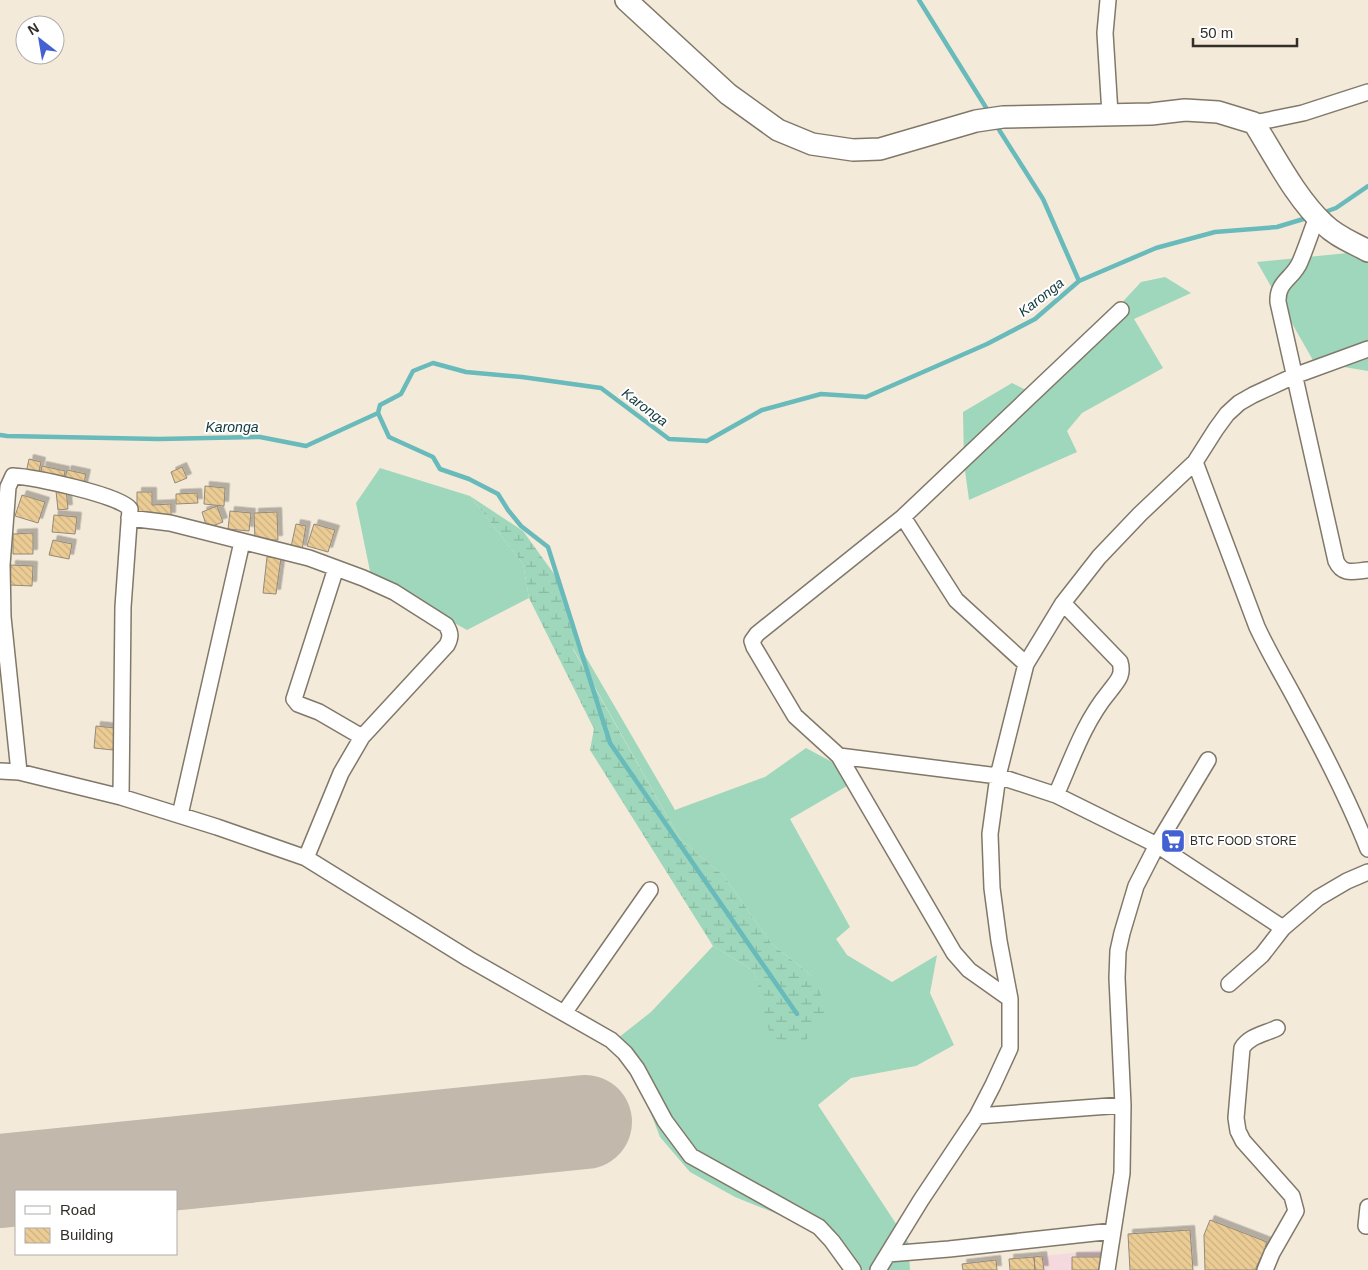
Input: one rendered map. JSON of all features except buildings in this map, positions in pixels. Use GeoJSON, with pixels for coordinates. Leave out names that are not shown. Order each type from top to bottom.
{"type":"FeatureCollection","features":[{"type":"Feature","properties":{"kind":"street"},"geometry":{"type":"LineString","coordinates":[[626,0],[728,94],[778,130],[812,144],[853,150],[880,148],[1003,117],[1193,111],[1218,112],[1254,123],[1303,113],[1368,92]]}},
{"type":"Feature","properties":{"kind":"street"},"geometry":{"type":"LineString","coordinates":[[1108,0],[1105,33],[1110,114]]}},
{"type":"Feature","properties":{"kind":"street"},"geometry":{"type":"LineString","coordinates":[[1254,123],[1303,200],[1317,217],[1334,232],[1368,251]]}},
{"type":"Feature","properties":{"kind":"street"},"geometry":{"type":"LineString","coordinates":[[1317,217],[1300,263],[1282,284],[1278,293],[1278,302],[1336,561],[1339,568],[1345,571],[1368,570]]}},
{"type":"Feature","properties":{"kind":"street"},"geometry":{"type":"LineString","coordinates":[[1010,1000],[969,970],[954,953],[839,756],[795,716],[752,641],[757,634],[903,517],[1121,310]]}},
{"type":"Feature","properties":{"kind":"street"},"geometry":{"type":"LineString","coordinates":[[878,1270],[921,1200],[977,1116],[994,1085],[1010,1048],[1010,1000],[998,941],[991,871],[990,834],[998,776],[1026,664],[1063,603],[1099,557],[1119,534],[1195,462],[1227,414],[1239,403],[1253,395],[1294,376],[1368,348]]}},
{"type":"Feature","properties":{"kind":"street"},"geometry":{"type":"LineString","coordinates":[[1195,462],[1268,652],[1362,820],[1368,849]]}},
{"type":"Feature","properties":{"kind":"street"},"geometry":{"type":"LineString","coordinates":[[19,772],[3,616],[2,565],[8,487],[13,476],[94,491],[128,506],[130,510],[123,607],[121,797]]}},
{"type":"Feature","properties":{"kind":"street"},"geometry":{"type":"LineString","coordinates":[[903,517],[956,600],[1026,664]]}},
{"type":"Feature","properties":{"kind":"street"},"geometry":{"type":"LineString","coordinates":[[129,518],[170,523],[285,551],[336,568],[394,592],[446,625],[450,632],[447,645],[362,737],[341,773],[306,858]]}},
{"type":"Feature","properties":{"kind":"street"},"geometry":{"type":"LineString","coordinates":[[180,815],[242,542]]}},
{"type":"Feature","properties":{"kind":"street"},"geometry":{"type":"LineString","coordinates":[[336,568],[294,699],[298,704],[319,712],[362,737]]}},
{"type":"Feature","properties":{"kind":"street"},"geometry":{"type":"LineString","coordinates":[[1056,794],[1088,722],[1097,706],[1118,680],[1122,669],[1120,662],[1063,603]]}},
{"type":"Feature","properties":{"kind":"street"},"geometry":{"type":"LineString","coordinates":[[839,756],[998,776],[1056,794],[1156,845],[1283,928]]}},
{"type":"Feature","properties":{"kind":"street"},"geometry":{"type":"LineString","coordinates":[[1107,1270],[1122,1173],[1123,1106],[1117,995],[1118,951],[1136,886],[1156,845],[1208,760]]}},
{"type":"Feature","properties":{"kind":"street"},"geometry":{"type":"LineString","coordinates":[[0,771],[19,772],[121,797],[217,826],[306,858],[469,959],[611,1040],[638,1069],[665,1121],[692,1156],[819,1227],[853,1270]]}},
{"type":"Feature","properties":{"kind":"street"},"geometry":{"type":"LineString","coordinates":[[1229,984],[1262,955],[1283,928],[1318,898],[1347,881],[1368,872]]}},
{"type":"Feature","properties":{"kind":"street"},"geometry":{"type":"LineString","coordinates":[[564,1013],[650,890]]}},
{"type":"Feature","properties":{"kind":"street"},"geometry":{"type":"LineString","coordinates":[[1265,1270],[1272,1253],[1296,1211],[1292,1196],[1243,1141],[1238,1132],[1236,1118],[1242,1048],[1252,1038],[1277,1028]]}},
{"type":"Feature","properties":{"kind":"street"},"geometry":{"type":"LineString","coordinates":[[977,1116],[1123,1106]]}},
{"type":"Feature","properties":{"kind":"street"},"geometry":{"type":"LineString","coordinates":[[1366,1226],[1368,1207]]}},
{"type":"Feature","properties":{"kind":"street"},"geometry":{"type":"LineString","coordinates":[[888,1254],[949,1250],[1113,1231]]}},
{"type":"Feature","properties":{"kind":"shaded area"},"geometry":{"type":"Polygon","coordinates":[[[1108,1249],[1106,1270],[1035,1270],[1034,1257],[1108,1249]]]}},
{"type":"Feature","properties":{"kind":"green space"},"geometry":{"type":"Polygon","coordinates":[[[1368,251],[1368,371],[1314,362],[1257,262],[1368,251]]]}},
{"type":"Feature","properties":{"kind":"green space"},"geometry":{"type":"Polygon","coordinates":[[[1165,277],[1191,293],[1134,319],[1163,368],[1082,413],[1067,431],[1077,452],[969,500],[964,463],[963,412],[1012,383],[1036,395],[1141,282],[1165,277]]]}},
{"type":"Feature","properties":{"kind":"green space"},"geometry":{"type":"Polygon","coordinates":[[[380,468],[470,496],[523,564],[529,598],[467,630],[371,576],[356,503],[380,468]]]}},
{"type":"Feature","properties":{"kind":"green space"},"geometry":{"type":"Polygon","coordinates":[[[470,496],[523,531],[560,582],[576,640],[573,649],[680,839],[724,876],[771,943],[813,977],[827,1008],[804,1043],[771,1038],[754,971],[713,946],[590,750],[594,729],[529,598],[523,564],[470,496]]]}},
{"type":"Feature","properties":{"kind":"green space"},"geometry":{"type":"Polygon","coordinates":[[[576,640],[675,810],[765,777],[806,748],[834,763],[847,786],[790,819],[850,927],[836,939],[847,955],[892,982],[937,955],[930,993],[954,1045],[916,1066],[851,1078],[818,1105],[908,1242],[910,1270],[847,1270],[817,1230],[735,1197],[690,1172],[660,1137],[640,1085],[618,1038],[651,1012],[713,946],[754,971],[772,1038],[813,977],[771,943],[724,876],[680,839],[573,648],[576,640]]]}},
{"type":"Feature","properties":{"kind":"waterway"},"geometry":{"type":"LineString","coordinates":[[919,0],[990,114]]}},
{"type":"Feature","properties":{"kind":"waterway"},"geometry":{"type":"LineString","coordinates":[[996,125],[1043,199],[1079,281]]}},
{"type":"Feature","properties":{"kind":"waterway","name":"Karonga"},"geometry":{"type":"LineString","coordinates":[[1322,213],[1336,208],[1368,186]]}},
{"type":"Feature","properties":{"kind":"waterway","name":"Karonga"},"geometry":{"type":"LineString","coordinates":[[0,435],[159,439],[260,437],[306,446],[378,413],[380,405],[401,394],[413,371],[433,363],[466,372],[522,377],[601,388],[669,439],[707,441],[762,410],[821,394],[866,397],[987,344],[1035,319],[1079,281],[1156,248],[1215,232],[1277,227],[1310,217]]}},
{"type":"Feature","properties":{"kind":"waterway"},"geometry":{"type":"LineString","coordinates":[[378,413],[389,437],[433,457],[440,469],[469,479],[498,494],[521,526],[548,547],[610,743],[797,1014]]}},
{"type":"Feature","properties":{"kind":"runway"},"geometry":{"type":"LineString","coordinates":[[0,1181],[585,1122]]}},
{"type":"Feature","properties":{"kind":"place","name":"BTC FOOD STORE"},"geometry":{"type":"Point","coordinates":[1173,841]}}]}
